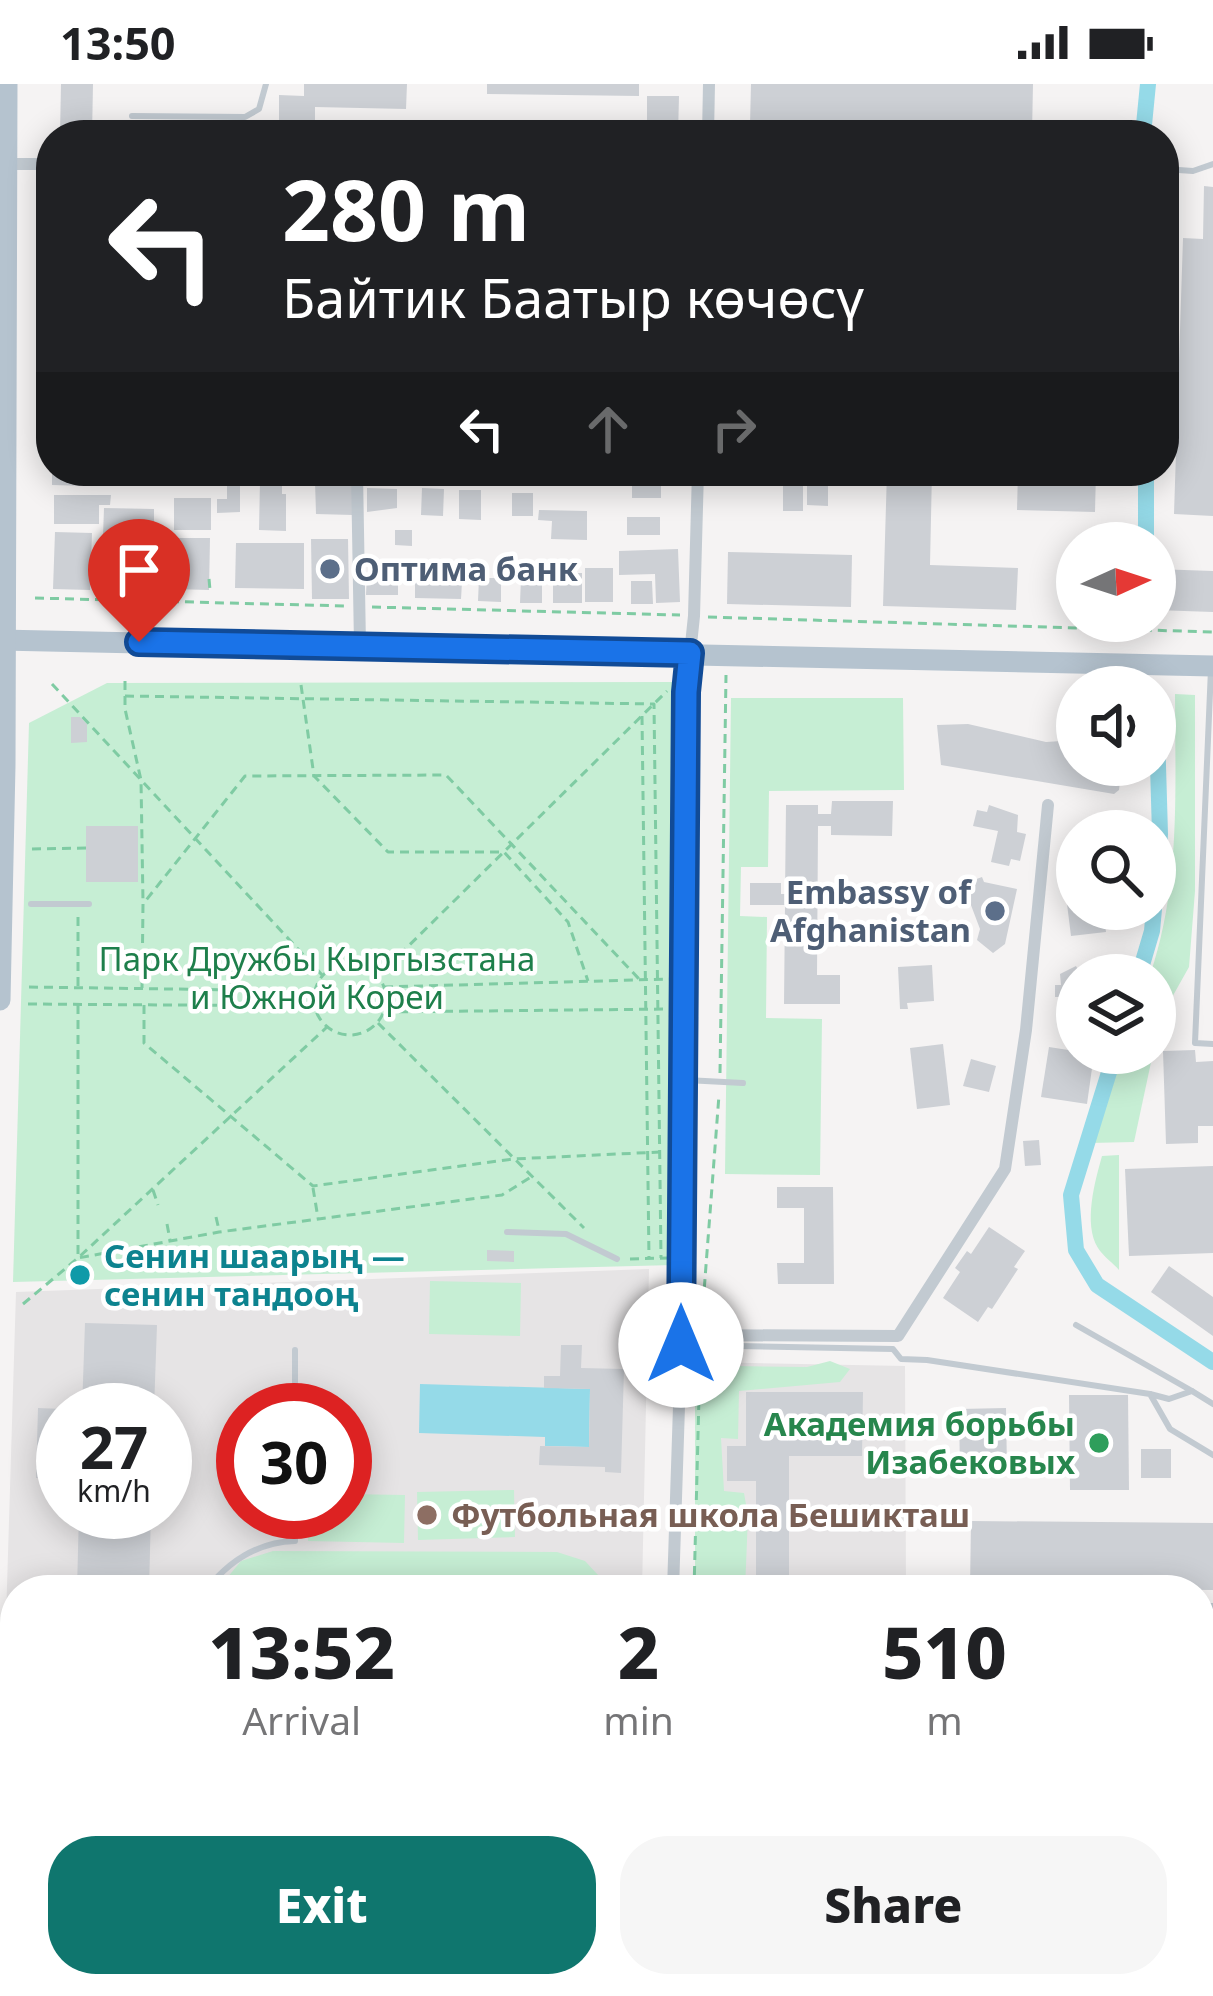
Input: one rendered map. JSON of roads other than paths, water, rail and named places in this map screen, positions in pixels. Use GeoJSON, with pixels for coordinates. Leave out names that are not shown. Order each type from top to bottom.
{"type":"FeatureCollection","features":[{"type":"Feature","properties":{"kind":"main road"},"geometry":{"type":"LineString","coordinates":[[0,1000],[7,84]]}},
{"type":"Feature","properties":{"kind":"main road"},"geometry":{"type":"LineString","coordinates":[[2,640],[1212,666]]}},
{"type":"Feature","properties":{"kind":"street"},"geometry":{"type":"LineString","coordinates":[[708,120],[709,84]]}},
{"type":"Feature","properties":{"kind":"street"},"geometry":{"type":"LineString","coordinates":[[7,164],[36,164]]}},
{"type":"Feature","properties":{"kind":"street"},"geometry":{"type":"LineString","coordinates":[[357,486],[360,645]]}},
{"type":"Feature","properties":{"kind":"street"},"geometry":{"type":"LineString","coordinates":[[673,1575],[681,1340],[686,692],[697,486]]}},
{"type":"Feature","properties":{"kind":"street"},"geometry":{"type":"LineString","coordinates":[[681,1340],[898,1336],[1005,1169],[1026,1030],[1048,805]]}},
{"type":"Feature","properties":{"kind":"lane"},"geometry":{"type":"LineString","coordinates":[[132,116],[245,117],[259,109],[266,84]]}},
{"type":"Feature","properties":{"kind":"lane"},"geometry":{"type":"LineString","coordinates":[[1179,170],[1213,164]]}},
{"type":"Feature","properties":{"kind":"lane"},"geometry":{"type":"LineString","coordinates":[[1212,666],[1196,1043],[1213,1044]]}},
{"type":"Feature","properties":{"kind":"lane"},"geometry":{"type":"LineString","coordinates":[[31,904],[88,904]]}},
{"type":"Feature","properties":{"kind":"lane"},"geometry":{"type":"LineString","coordinates":[[683,1080],[743,1083]]}},
{"type":"Feature","properties":{"kind":"lane"},"geometry":{"type":"LineString","coordinates":[[506,1232],[566,1234],[617,1259]]}},
{"type":"Feature","properties":{"kind":"lane"},"geometry":{"type":"LineString","coordinates":[[1076,1325],[1213,1404]]}},
{"type":"Feature","properties":{"kind":"lane"},"geometry":{"type":"LineString","coordinates":[[700,1341],[893,1349],[901,1359],[1169,1399],[1192,1391]]}},
{"type":"Feature","properties":{"kind":"lane"},"geometry":{"type":"LineString","coordinates":[[295,1350],[295,1383]]}},
{"type":"Feature","properties":{"kind":"lane"},"geometry":{"type":"LineString","coordinates":[[1150,1394],[1170,1430],[1213,1455]]}},
{"type":"Feature","properties":{"kind":"lane"},"geometry":{"type":"LineString","coordinates":[[220,1575],[236,1558],[295,1539]]}},
{"type":"Feature","properties":{"kind":"water"},"geometry":{"type":"Polygon","coordinates":[[[420,1384],[590,1389],[589,1447],[545,1446],[545,1437],[419,1433],[420,1384]]]}},
{"type":"Feature","properties":{"kind":"waterway"},"geometry":{"type":"LineString","coordinates":[[1144,120],[1148,84]]}},
{"type":"Feature","properties":{"kind":"waterway"},"geometry":{"type":"LineString","coordinates":[[1146,486],[1146,522]]}},
{"type":"Feature","properties":{"kind":"waterway"},"geometry":{"type":"LineString","coordinates":[[1159,786],[1159,810]]}},
{"type":"Feature","properties":{"kind":"waterway"},"geometry":{"type":"LineString","coordinates":[[1145,954],[1152,930]]}},
{"type":"Feature","properties":{"kind":"waterway"},"geometry":{"type":"LineString","coordinates":[[1108,1074],[1071,1195],[1076,1250],[1097,1285],[1213,1362]]}},
{"type":"Feature","properties":{"kind":"place","name":"Оптима банк"},"geometry":{"type":"Point","coordinates":[330,569]}},
{"type":"Feature","properties":{"kind":"place","name":"Embassy of Afghanistan"},"geometry":{"type":"Point","coordinates":[995,911]}},
{"type":"Feature","properties":{"kind":"place","name":"Сенин шаарың — сенин тандооң"},"geometry":{"type":"Point","coordinates":[80,1275]}},
{"type":"Feature","properties":{"kind":"place","name":"Академия борьбы Изабековых"},"geometry":{"type":"Point","coordinates":[1099,1443]}},
{"type":"Feature","properties":{"kind":"place","name":"Футбольная школа Бешикташ"},"geometry":{"type":"Point","coordinates":[427,1515]}},
{"type":"Feature","properties":{"kind":"park label","name":"Парк Дружбы Кыргызстана и Южной Кореи"},"geometry":{"type":"Point","coordinates":[317,978]}}]}
